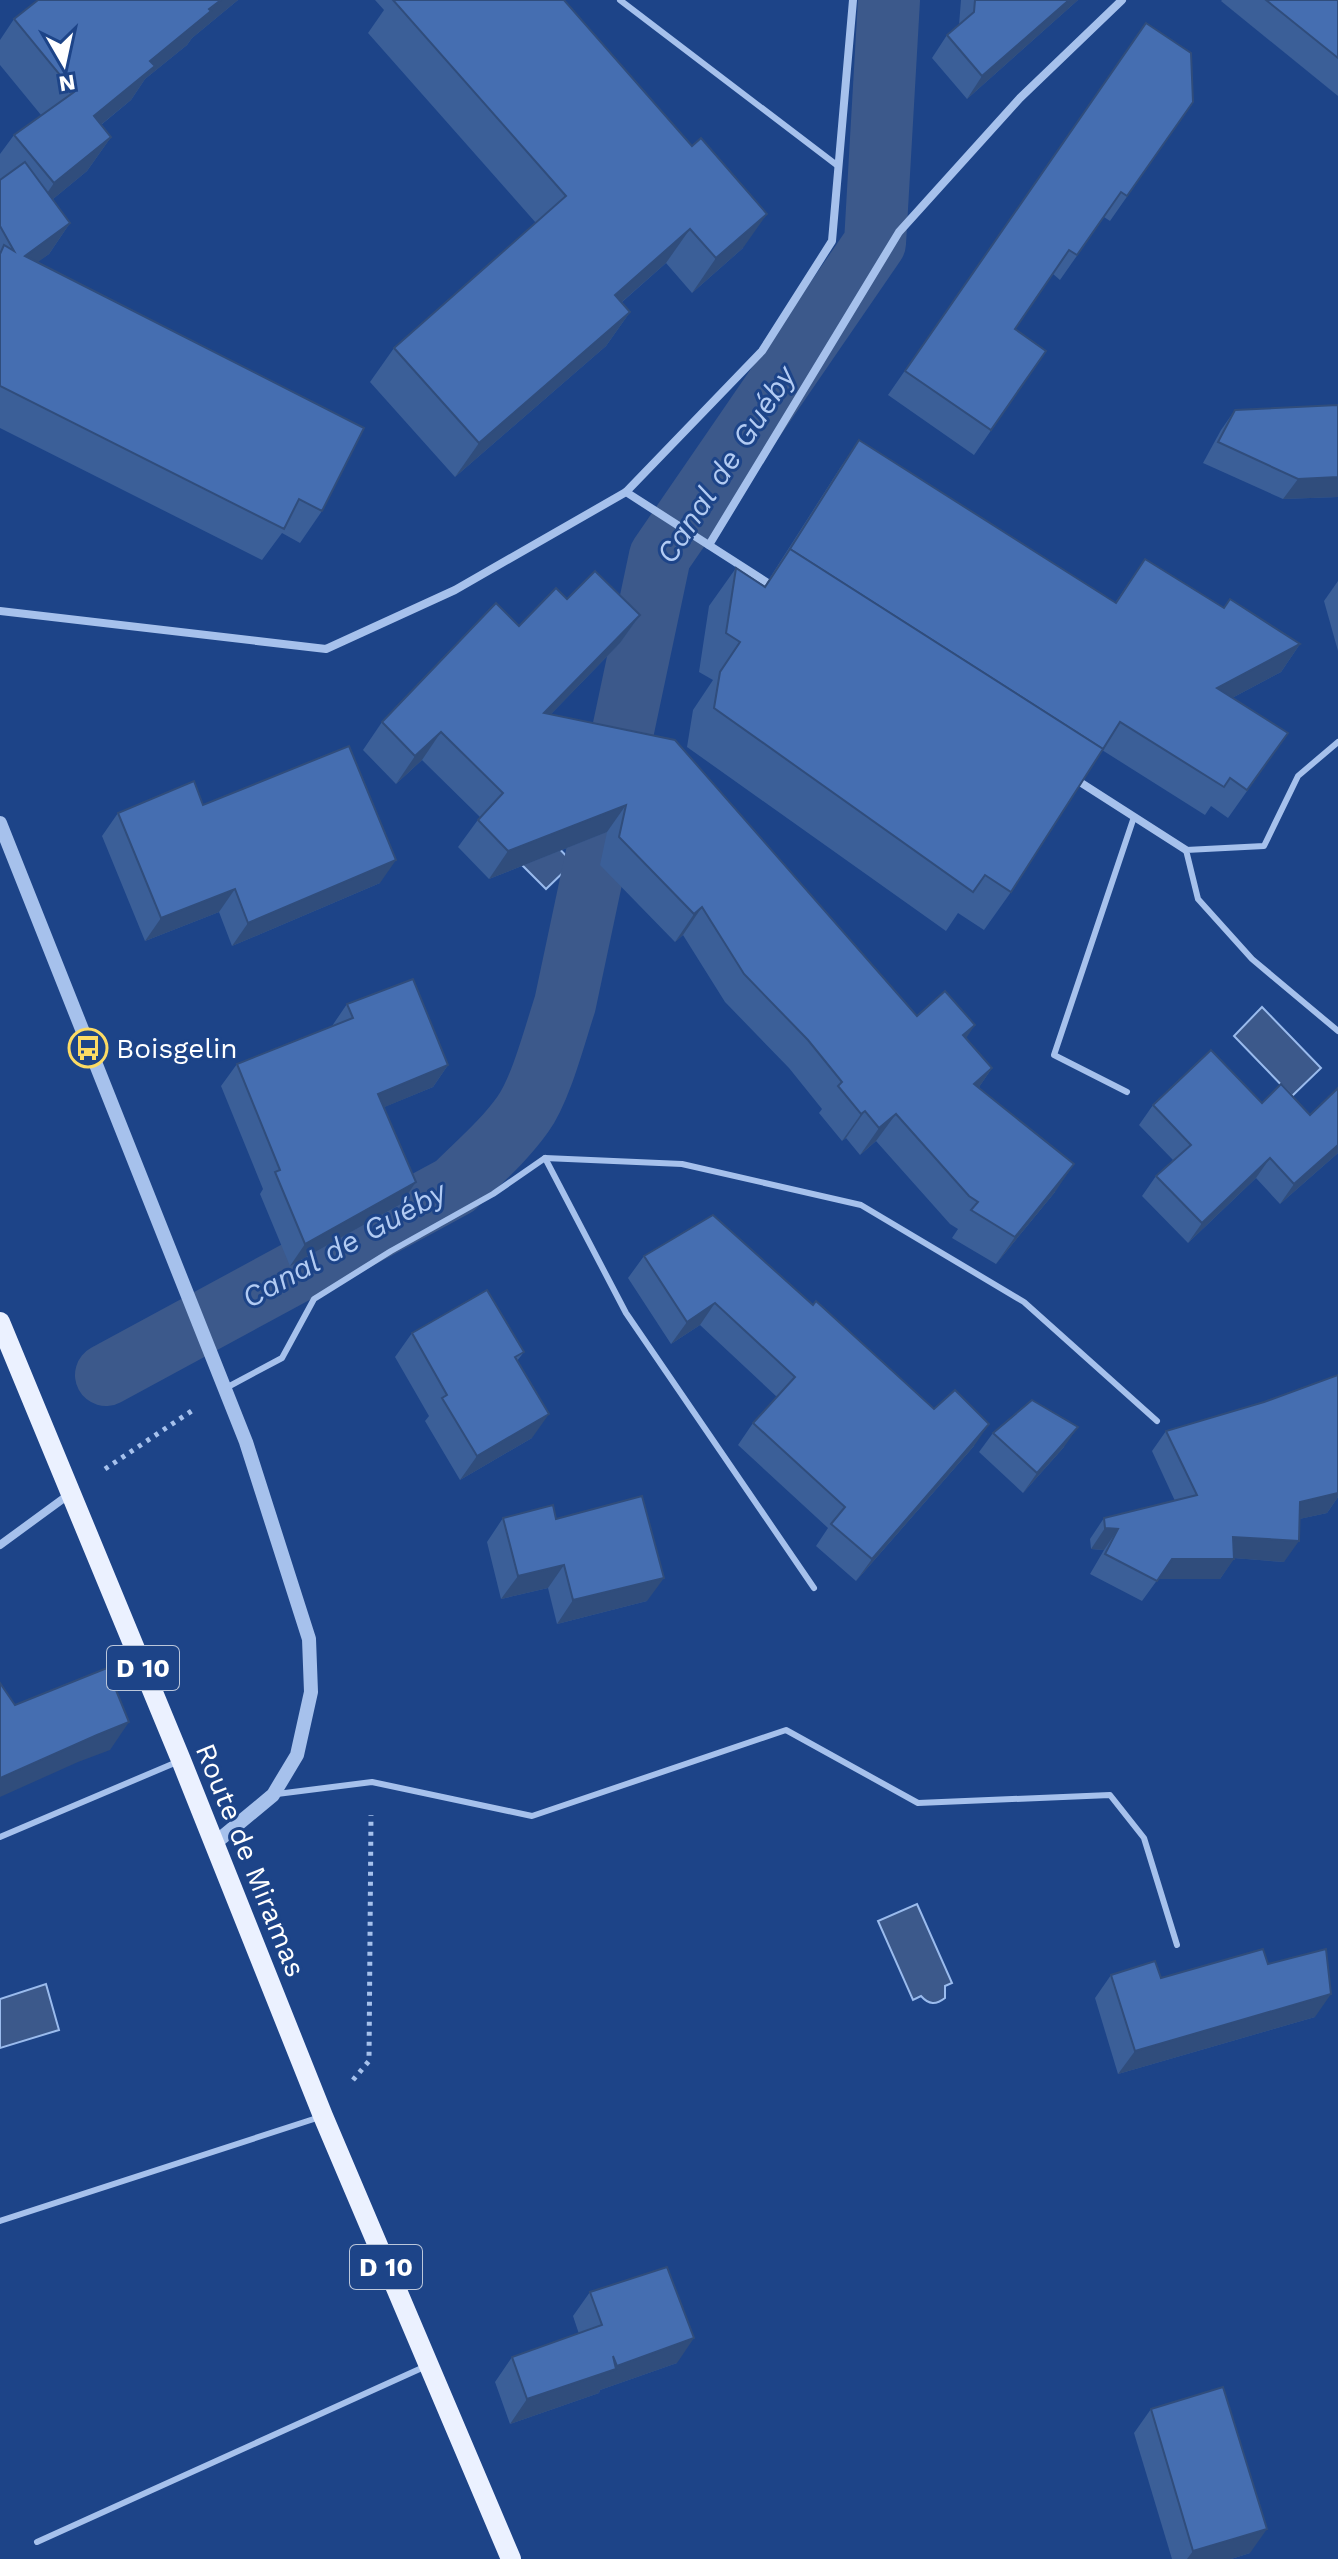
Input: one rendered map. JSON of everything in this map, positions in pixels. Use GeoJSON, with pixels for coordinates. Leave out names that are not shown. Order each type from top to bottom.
{"type":"FeatureCollection","features":[{"type":"Feature","properties":{"kind":"main road","name":"Route de Miramas"},"geometry":{"type":"LineString","coordinates":[[0,1322],[72,1492],[323,2116],[511,2559]]}},
{"type":"Feature","properties":{"kind":"street"},"geometry":{"type":"LineString","coordinates":[[0,611],[326,649],[455,590],[626,492],[762,351],[832,241],[853,0]]}},
{"type":"Feature","properties":{"kind":"street"},"geometry":{"type":"LineString","coordinates":[[709,545],[899,232],[1020,98],[1122,0]]}},
{"type":"Feature","properties":{"kind":"street"},"geometry":{"type":"LineString","coordinates":[[626,492],[789,596]]}},
{"type":"Feature","properties":{"kind":"street"},"geometry":{"type":"LineString","coordinates":[[1068,775],[1186,850]]}},
{"type":"Feature","properties":{"kind":"street"},"geometry":{"type":"LineString","coordinates":[[0,823],[246,1442],[309,1639],[311,1692],[297,1755],[273,1795],[214,1844]]}},
{"type":"Feature","properties":{"kind":"street"},"geometry":{"type":"LineString","coordinates":[[0,1545],[72,1492]]}},
{"type":"Feature","properties":{"kind":"lane"},"geometry":{"type":"LineString","coordinates":[[620,0],[838,166]]}},
{"type":"Feature","properties":{"kind":"lane"},"geometry":{"type":"LineString","coordinates":[[1338,742],[1298,776],[1264,846],[1186,850],[1198,899],[1252,959],[1338,1031]]}},
{"type":"Feature","properties":{"kind":"lane"},"geometry":{"type":"LineString","coordinates":[[1127,1092],[1054,1055],[1134,817]]}},
{"type":"Feature","properties":{"kind":"lane"},"geometry":{"type":"LineString","coordinates":[[545,1158],[626,1313],[814,1588]]}},
{"type":"Feature","properties":{"kind":"lane"},"geometry":{"type":"LineString","coordinates":[[223,1389],[282,1358],[314,1299],[391,1251],[493,1194],[545,1158],[682,1164],[861,1205],[1024,1302],[1157,1421]]}},
{"type":"Feature","properties":{"kind":"lane"},"geometry":{"type":"LineString","coordinates":[[273,1795],[372,1782],[532,1816],[786,1730],[918,1803],[1110,1795],[1144,1838],[1177,1945]]}},
{"type":"Feature","properties":{"kind":"lane"},"geometry":{"type":"LineString","coordinates":[[0,1837],[181,1760]]}},
{"type":"Feature","properties":{"kind":"lane"},"geometry":{"type":"LineString","coordinates":[[0,2221],[323,2116]]}},
{"type":"Feature","properties":{"kind":"lane"},"geometry":{"type":"LineString","coordinates":[[37,2542],[428,2366]]}},
{"type":"Feature","properties":{"kind":"path"},"geometry":{"type":"LineString","coordinates":[[72,1492],[223,1389]]}},
{"type":"Feature","properties":{"kind":"path"},"geometry":{"type":"LineString","coordinates":[[323,2116],[369,2061],[372,1782]]}},
{"type":"Feature","properties":{"kind":"water"},"geometry":{"type":"Polygon","coordinates":[[[530,818],[573,863],[546,889],[502,845],[530,818]]]}},
{"type":"Feature","properties":{"kind":"water"},"geometry":{"type":"Polygon","coordinates":[[[1262,1007],[1321,1068],[1292,1096],[1234,1036],[1262,1007]]]}},
{"type":"Feature","properties":{"kind":"water"},"geometry":{"type":"Polygon","coordinates":[[[917,1904],[952,1983],[945,1986],[945,1998],[936,2003],[921,1996],[913,2000],[878,1921],[917,1904]]]}},
{"type":"Feature","properties":{"kind":"water"},"geometry":{"type":"Polygon","coordinates":[[[46,1984],[59,2030],[0,2048],[0,1999],[46,1984]]]}},
{"type":"Feature","properties":{"kind":"building"},"geometry":{"type":"Polygon","coordinates":[[[38,0],[221,0],[150,61],[155,66],[94,116],[111,137],[54,183],[14,135],[74,92],[14,19],[38,0]]]}},
{"type":"Feature","properties":{"kind":"building"},"geometry":{"type":"Polygon","coordinates":[[[393,0],[564,0],[692,146],[701,138],[767,214],[716,258],[690,229],[615,295],[630,312],[479,443],[394,348],[566,196],[393,0]]]}},
{"type":"Feature","properties":{"kind":"building"},"geometry":{"type":"Polygon","coordinates":[[[975,0],[1069,0],[982,76],[947,35],[974,12],[975,0]]]}},
{"type":"Feature","properties":{"kind":"building"},"geometry":{"type":"Polygon","coordinates":[[[1266,0],[1338,0],[1338,58],[1266,0]]]}},
{"type":"Feature","properties":{"kind":"building"},"geometry":{"type":"Polygon","coordinates":[[[1146,23],[1191,53],[1193,102],[1127,196],[1121,192],[1077,255],[1069,250],[1015,329],[1046,351],[991,430],[905,371],[1146,23]]]}},
{"type":"Feature","properties":{"kind":"building"},"geometry":{"type":"Polygon","coordinates":[[[25,162],[70,223],[25,256],[364,428],[322,511],[299,499],[284,529],[0,386],[0,254],[4,245],[14,251],[0,226],[0,180],[25,162]]]}},
{"type":"Feature","properties":{"kind":"building"},"geometry":{"type":"Polygon","coordinates":[[[1338,405],[1338,477],[1298,479],[1218,442],[1235,410],[1338,405]]]}},
{"type":"Feature","properties":{"kind":"building"},"geometry":{"type":"Polygon","coordinates":[[[859,440],[1116,603],[1145,559],[1224,608],[1230,599],[1300,644],[1217,688],[1288,733],[1247,790],[1230,778],[1224,787],[1120,722],[1103,749],[790,549],[859,440]]]}},
{"type":"Feature","properties":{"kind":"building"},"geometry":{"type":"Polygon","coordinates":[[[790,549],[1103,749],[1011,892],[985,875],[973,892],[714,708],[720,672],[740,642],[726,633],[736,568],[765,587],[790,549]]]}},
{"type":"Feature","properties":{"kind":"building"},"geometry":{"type":"Polygon","coordinates":[[[595,571],[640,615],[544,713],[675,740],[917,1016],[945,991],[975,1025],[963,1035],[992,1068],[974,1084],[1074,1164],[1015,1237],[971,1210],[978,1202],[969,1196],[896,1114],[879,1128],[865,1111],[861,1114],[838,1086],[842,1082],[808,1040],[744,974],[702,907],[694,914],[619,837],[626,805],[508,851],[478,820],[503,793],[441,732],[415,756],[382,722],[496,603],[519,626],[556,588],[567,599],[595,571]]]}},
{"type":"Feature","properties":{"kind":"building"},"geometry":{"type":"Polygon","coordinates":[[[349,746],[396,860],[248,923],[235,889],[161,918],[118,813],[194,781],[203,805],[349,746]]]}},
{"type":"Feature","properties":{"kind":"building"},"geometry":{"type":"Polygon","coordinates":[[[413,979],[448,1065],[378,1094],[416,1182],[305,1244],[275,1172],[280,1170],[237,1064],[353,1018],[347,1004],[413,979]]]}},
{"type":"Feature","properties":{"kind":"building"},"geometry":{"type":"Polygon","coordinates":[[[1211,1050],[1262,1103],[1281,1084],[1310,1115],[1338,1088],[1338,1145],[1294,1184],[1270,1158],[1202,1223],[1156,1176],[1191,1145],[1153,1105],[1211,1050]]]}},
{"type":"Feature","properties":{"kind":"building"},"geometry":{"type":"Polygon","coordinates":[[[713,1215],[813,1305],[816,1301],[934,1409],[955,1390],[989,1424],[872,1559],[831,1524],[845,1507],[753,1423],[795,1377],[715,1303],[687,1322],[644,1256],[713,1215]]]}},
{"type":"Feature","properties":{"kind":"building"},"geometry":{"type":"Polygon","coordinates":[[[487,1290],[524,1352],[515,1357],[549,1414],[477,1456],[442,1398],[447,1395],[412,1333],[487,1290]]]}},
{"type":"Feature","properties":{"kind":"building"},"geometry":{"type":"Polygon","coordinates":[[[1338,1375],[1338,1493],[1300,1502],[1299,1541],[1233,1537],[1234,1559],[1172,1559],[1157,1581],[1105,1554],[1118,1529],[1105,1528],[1104,1518],[1197,1495],[1166,1431],[1264,1402],[1338,1375]]]}},
{"type":"Feature","properties":{"kind":"building"},"geometry":{"type":"Polygon","coordinates":[[[1032,1400],[1078,1427],[1037,1473],[993,1433],[1032,1400]]]}},
{"type":"Feature","properties":{"kind":"building"},"geometry":{"type":"Polygon","coordinates":[[[642,1496],[664,1578],[573,1600],[564,1565],[518,1576],[503,1518],[553,1505],[556,1519],[642,1496]]]}},
{"type":"Feature","properties":{"kind":"building"},"geometry":{"type":"Polygon","coordinates":[[[107,1668],[129,1722],[0,1778],[0,1683],[15,1705],[107,1668]]]}},
{"type":"Feature","properties":{"kind":"building"},"geometry":{"type":"Polygon","coordinates":[[[1263,1949],[1268,1964],[1326,1949],[1331,1994],[1135,2051],[1111,1975],[1155,1961],[1161,1978],[1263,1949]]]}},
{"type":"Feature","properties":{"kind":"building"},"geometry":{"type":"Polygon","coordinates":[[[667,2267],[694,2338],[617,2366],[613,2356],[616,2369],[527,2399],[512,2357],[602,2325],[590,2292],[667,2267]]]}},
{"type":"Feature","properties":{"kind":"building"},"geometry":{"type":"Polygon","coordinates":[[[1223,2387],[1267,2529],[1193,2551],[1151,2409],[1223,2387]]]}},
{"type":"Feature","properties":{"kind":"waterway","name":"Canal de Guéby"},"geometry":{"type":"LineString","coordinates":[[106,1375],[455,1186],[508,1133],[530,1103],[565,1004],[660,556],[875,243],[889,0]]}},
{"type":"Feature","properties":{"kind":"place","name":"Boisgelin"},"geometry":{"type":"Point","coordinates":[88,1048]}}]}
